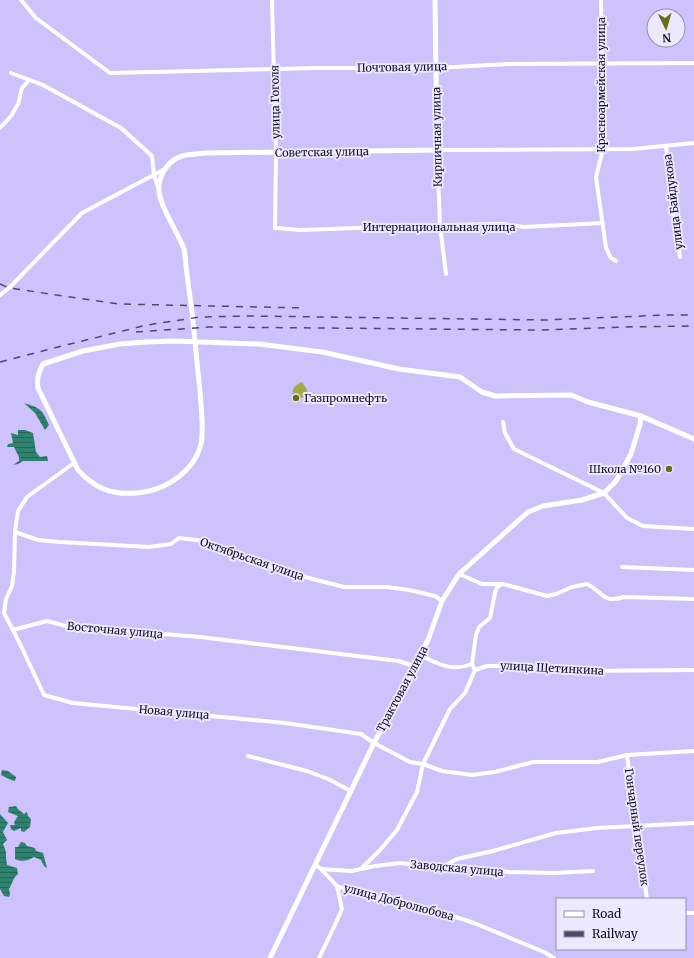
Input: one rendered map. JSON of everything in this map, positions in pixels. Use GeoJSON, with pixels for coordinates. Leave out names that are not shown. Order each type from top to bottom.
{"type":"FeatureCollection","features":[{"type":"Feature","properties":{"kind":"street","name":"Почтовая улица"},"geometry":{"type":"LineString","coordinates":[[21,0],[36,18],[110,74],[436,68],[508,64],[694,63]]}},
{"type":"Feature","properties":{"kind":"street","name":"улица Гоголя"},"geometry":{"type":"LineString","coordinates":[[272,0],[276,152],[275,228]]}},
{"type":"Feature","properties":{"kind":"street","name":"Кирпичная улица"},"geometry":{"type":"LineString","coordinates":[[435,0],[437,150],[440,225],[446,274]]}},
{"type":"Feature","properties":{"kind":"street","name":"Красноармейская улица"},"geometry":{"type":"LineString","coordinates":[[601,0],[603,149],[596,177],[606,248],[611,258],[616,261]]}},
{"type":"Feature","properties":{"kind":"street"},"geometry":{"type":"LineString","coordinates":[[11,73],[42,85],[121,128],[152,156],[154,175],[160,199],[184,250],[190,294],[196,356],[202,415],[202,437],[197,456],[189,467],[177,478],[165,486],[147,492],[131,494],[113,492],[100,488],[88,480],[78,470],[74,463],[38,388],[38,372],[43,364],[51,361],[83,351],[120,344],[175,341],[267,345],[322,352],[399,370],[460,378],[482,392],[495,396],[570,395],[588,402],[641,416],[694,439]]}},
{"type":"Feature","properties":{"kind":"street"},"geometry":{"type":"LineString","coordinates":[[0,128],[11,116],[18,104],[22,88],[29,80]]}},
{"type":"Feature","properties":{"kind":"street","name":"Советская улица"},"geometry":{"type":"LineString","coordinates":[[0,295],[9,288],[82,213],[164,170],[168,164],[181,156],[206,153],[633,149],[694,143]]}},
{"type":"Feature","properties":{"kind":"street","name":"улица Байдукова"},"geometry":{"type":"LineString","coordinates":[[666,146],[672,206],[680,257]]}},
{"type":"Feature","properties":{"kind":"street"},"geometry":{"type":"LineString","coordinates":[[158,187],[164,170]]}},
{"type":"Feature","properties":{"kind":"street","name":"Интернациональная улица"},"geometry":{"type":"LineString","coordinates":[[275,228],[301,230],[502,224],[524,227],[602,223]]}},
{"type":"Feature","properties":{"kind":"street"},"geometry":{"type":"LineString","coordinates":[[604,493],[616,481],[631,454],[641,416]]}},
{"type":"Feature","properties":{"kind":"street"},"geometry":{"type":"LineString","coordinates":[[504,422],[505,433],[514,449],[604,493],[627,518],[644,526],[694,529]]}},
{"type":"Feature","properties":{"kind":"street"},"geometry":{"type":"LineString","coordinates":[[13,630],[4,613],[6,599],[12,586],[15,532],[18,511],[27,497],[74,463]]}},
{"type":"Feature","properties":{"kind":"street","name":"Трактовая улица"},"geometry":{"type":"LineString","coordinates":[[270,958],[374,743],[428,640],[442,601],[459,574],[528,512],[543,506],[582,500],[604,493]]}},
{"type":"Feature","properties":{"kind":"street","name":"Октябрьская улица"},"geometry":{"type":"LineString","coordinates":[[15,532],[38,540],[149,547],[171,544],[179,538],[205,541],[223,552],[305,577],[344,587],[387,587],[410,590],[435,596],[442,601]]}},
{"type":"Feature","properties":{"kind":"street"},"geometry":{"type":"LineString","coordinates":[[622,568],[694,570]]}},
{"type":"Feature","properties":{"kind":"street"},"geometry":{"type":"LineString","coordinates":[[459,574],[482,584],[503,584],[547,596],[572,587],[587,584],[608,599],[624,597],[694,599]]}},
{"type":"Feature","properties":{"kind":"street"},"geometry":{"type":"LineString","coordinates":[[362,869],[397,830],[417,792],[424,764],[450,709],[465,693],[475,670],[472,664],[476,635],[479,627],[490,618],[495,593],[498,587],[503,584]]}},
{"type":"Feature","properties":{"kind":"street","name":"Восточная улица"},"geometry":{"type":"LineString","coordinates":[[13,630],[47,621],[66,626],[200,637],[384,659],[398,661],[414,666]]}},
{"type":"Feature","properties":{"kind":"street","name":"Новая улица"},"geometry":{"type":"LineString","coordinates":[[13,630],[44,695],[73,703],[285,723],[361,734],[374,743],[410,762],[424,764],[442,771],[472,776],[495,772],[533,762],[598,762],[627,755],[694,751]]}},
{"type":"Feature","properties":{"kind":"street"},"geometry":{"type":"LineString","coordinates":[[420,655],[436,664],[446,666],[456,667],[472,664]]}},
{"type":"Feature","properties":{"kind":"street","name":"улица Щетинкина"},"geometry":{"type":"LineString","coordinates":[[475,670],[486,666],[516,666],[576,671],[694,670]]}},
{"type":"Feature","properties":{"kind":"street","name":"Гончарный переулок"},"geometry":{"type":"LineString","coordinates":[[627,755],[647,898]]}},
{"type":"Feature","properties":{"kind":"street"},"geometry":{"type":"LineString","coordinates":[[248,756],[307,771],[328,779],[351,791]]}},
{"type":"Feature","properties":{"kind":"street"},"geometry":{"type":"LineString","coordinates":[[445,865],[456,859],[493,851],[556,833],[636,825],[694,823]]}},
{"type":"Feature","properties":{"kind":"street","name":"Заводская улица"},"geometry":{"type":"LineString","coordinates":[[321,869],[352,871],[400,862],[431,867],[445,865],[509,872],[554,873],[593,871]]}},
{"type":"Feature","properties":{"kind":"street","name":"улица Добролюбова"},"geometry":{"type":"LineString","coordinates":[[316,865],[337,886],[355,893],[431,909],[467,921],[544,952],[554,958]]}},
{"type":"Feature","properties":{"kind":"street"},"geometry":{"type":"LineString","coordinates":[[319,958],[342,909],[337,886]]}},
{"type":"Feature","properties":{"kind":"green space"},"geometry":{"type":"Polygon","coordinates":[[[302,382],[307,390],[304,397],[293,397],[294,388],[297,384],[302,382]]]}},
{"type":"Feature","properties":{"kind":"shaded area"},"geometry":{"type":"Polygon","coordinates":[[[24,403],[34,406],[42,412],[49,425],[45,430],[35,413],[24,403]]]}},
{"type":"Feature","properties":{"kind":"shaded area"},"geometry":{"type":"Polygon","coordinates":[[[18,430],[25,430],[33,433],[36,452],[40,457],[47,456],[48,461],[23,461],[13,465],[19,461],[19,457],[14,447],[7,447],[8,444],[13,443],[11,433],[18,435],[18,430]]]}},
{"type":"Feature","properties":{"kind":"shaded area"},"geometry":{"type":"Polygon","coordinates":[[[2,770],[8,771],[16,777],[15,781],[1,775],[2,770]]]}},
{"type":"Feature","properties":{"kind":"shaded area"},"geometry":{"type":"Polygon","coordinates":[[[16,806],[24,814],[27,812],[31,819],[30,827],[24,832],[21,831],[21,828],[14,831],[11,829],[10,825],[15,825],[14,822],[18,816],[8,812],[9,807],[16,806]]]}},
{"type":"Feature","properties":{"kind":"shaded area"},"geometry":{"type":"Polygon","coordinates":[[[0,814],[8,823],[3,832],[7,840],[3,844],[6,852],[7,865],[17,868],[18,874],[9,889],[9,897],[4,896],[0,889],[0,814]]]}},
{"type":"Feature","properties":{"kind":"shaded area"},"geometry":{"type":"Polygon","coordinates":[[[21,842],[25,843],[27,846],[35,848],[36,851],[43,853],[47,868],[41,860],[34,857],[24,861],[15,859],[15,847],[18,847],[21,842]]]}},
{"type":"Feature","properties":{"kind":"railway"},"geometry":{"type":"LineString","coordinates":[[0,284],[9,288],[119,304],[305,308]]}},
{"type":"Feature","properties":{"kind":"railway"},"geometry":{"type":"LineString","coordinates":[[0,362],[147,325],[200,317],[250,316],[545,320],[694,315]]}},
{"type":"Feature","properties":{"kind":"railway"},"geometry":{"type":"LineString","coordinates":[[136,332],[209,327],[540,330],[694,326]]}},
{"type":"Feature","properties":{"kind":"place","name":"Газпромнефть"},"geometry":{"type":"Point","coordinates":[296,398]}},
{"type":"Feature","properties":{"kind":"place","name":"Школа №160"},"geometry":{"type":"Point","coordinates":[669,469]}}]}
